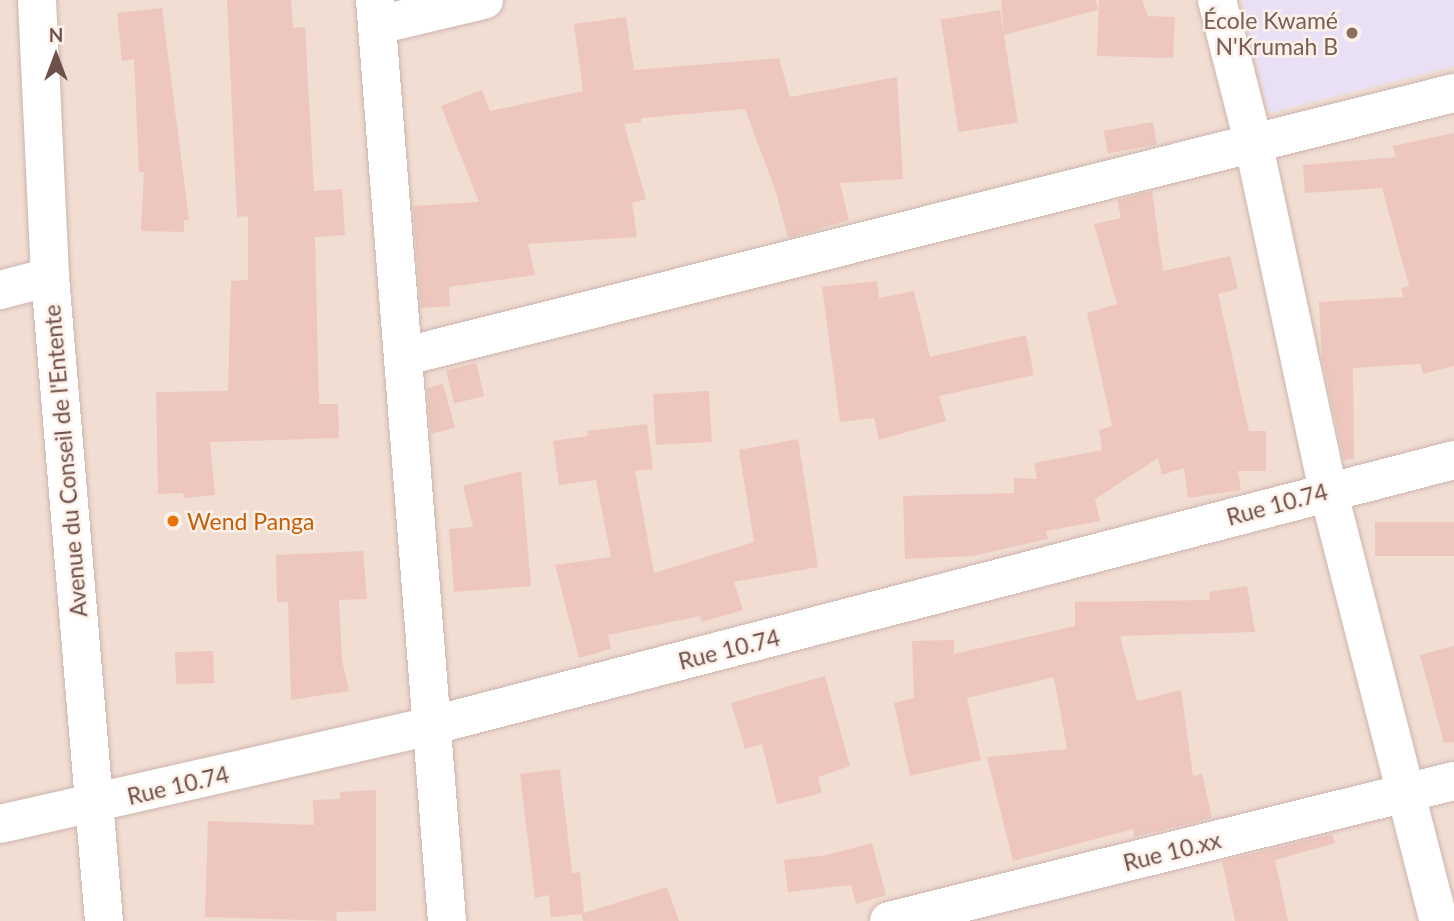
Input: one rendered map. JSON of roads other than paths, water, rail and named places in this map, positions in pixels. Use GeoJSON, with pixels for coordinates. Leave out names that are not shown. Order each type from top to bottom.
{"type":"FeatureCollection","features":[{"type":"Feature","properties":{"kind":"street","name":"Avenue du Conseil de l'Entente"},"geometry":{"type":"LineString","coordinates":[[37,0],[50,277],[104,921]]}},
{"type":"Feature","properties":{"kind":"street"},"geometry":{"type":"LineString","coordinates":[[447,921],[430,726],[406,356],[376,12],[484,0]]}},
{"type":"Feature","properties":{"kind":"street"},"geometry":{"type":"LineString","coordinates":[[1217,0],[1253,141],[1328,491],[1439,921]]}},
{"type":"Feature","properties":{"kind":"street"},"geometry":{"type":"LineString","coordinates":[[406,356],[1253,141],[1454,93]]}},
{"type":"Feature","properties":{"kind":"street"},"geometry":{"type":"LineString","coordinates":[[0,290],[50,277]]}},
{"type":"Feature","properties":{"kind":"street","name":"Rue 10.74"},"geometry":{"type":"LineString","coordinates":[[0,824],[93,805],[430,726],[1454,460]]}},
{"type":"Feature","properties":{"kind":"street","name":"Rue 10.xx"},"geometry":{"type":"LineString","coordinates":[[889,921],[1454,781]]}},
{"type":"Feature","properties":{"kind":"place","name":"École Kwamé N'Krumah B"},"geometry":{"type":"Point","coordinates":[1352,33]}},
{"type":"Feature","properties":{"kind":"place","name":"Wend Panga"},"geometry":{"type":"Point","coordinates":[173,521]}}]}
